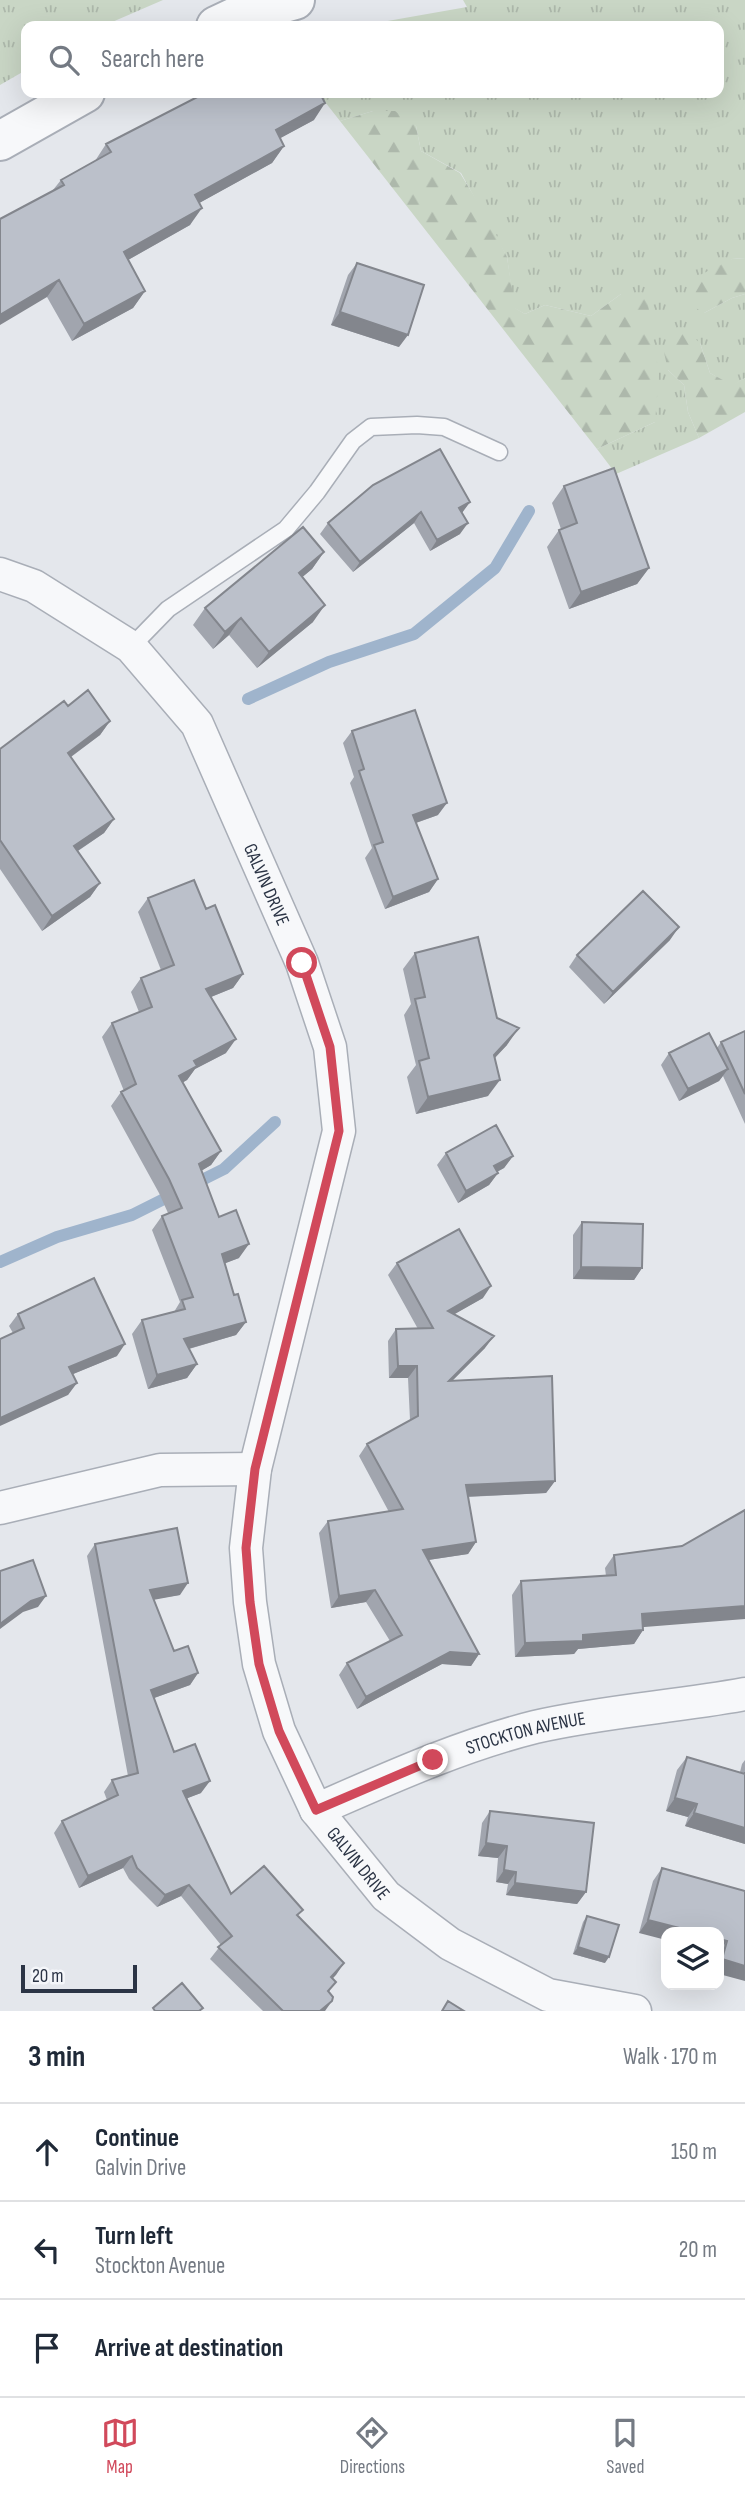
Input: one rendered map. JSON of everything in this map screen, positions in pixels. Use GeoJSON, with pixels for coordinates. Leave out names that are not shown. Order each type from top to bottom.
{"type":"FeatureCollection","features":[{"type":"Feature","properties":{"kind":"street"},"geometry":{"type":"LineString","coordinates":[[228,21],[295,0]]}},
{"type":"Feature","properties":{"kind":"street"},"geometry":{"type":"LineString","coordinates":[[0,141],[76,98]]}},
{"type":"Feature","properties":{"kind":"street","name":"GALVIN DRIVE"},"geometry":{"type":"LineString","coordinates":[[0,574],[34,586],[131,647],[197,724],[302,963],[330,1047],[339,1131],[255,1469],[246,1548],[259,1664],[279,1731],[316,1810],[386,1896],[450,1944],[548,1995],[635,2011]]}},
{"type":"Feature","properties":{"kind":"street"},"geometry":{"type":"LineString","coordinates":[[0,1508],[160,1470],[255,1469]]}},
{"type":"Feature","properties":{"kind":"street","name":"STOCKTON AVENUE"},"geometry":{"type":"LineString","coordinates":[[316,1810],[433,1760],[532,1728],[600,1713],[745,1694]]}},
{"type":"Feature","properties":{"kind":"lane"},"geometry":{"type":"LineString","coordinates":[[131,647],[168,609],[286,529],[317,492],[353,441],[371,427],[444,427],[499,452]]}},
{"type":"Feature","properties":{"kind":"green space"},"geometry":{"type":"Polygon","coordinates":[[[0,0],[163,0],[115,21],[21,21],[21,73],[0,85],[0,0]]]}},
{"type":"Feature","properties":{"kind":"green space"},"geometry":{"type":"Polygon","coordinates":[[[463,0],[745,0],[745,258],[732,259],[704,313],[745,294],[745,378],[732,386],[710,373],[700,343],[668,370],[684,385],[688,412],[699,438],[616,474],[597,449],[655,422],[621,294],[591,316],[545,305],[525,314],[514,308],[507,257],[461,173],[421,151],[416,126],[373,111],[340,121],[322,98],[724,98],[724,21],[387,21],[467,7],[463,0]]]}},
{"type":"Feature","properties":{"kind":"green space"},"geometry":{"type":"Polygon","coordinates":[[[373,111],[395,111],[416,126],[421,151],[460,173],[490,222],[507,257],[515,308],[525,314],[545,305],[591,316],[621,294],[647,298],[659,374],[655,422],[597,449],[340,121],[373,111]]]}},
{"type":"Feature","properties":{"kind":"green space"},"geometry":{"type":"Polygon","coordinates":[[[745,258],[745,294],[704,313],[686,302],[694,278],[732,259],[745,258]]]}},
{"type":"Feature","properties":{"kind":"green space"},"geometry":{"type":"Polygon","coordinates":[[[685,330],[700,343],[710,373],[732,385],[745,378],[745,412],[699,438],[688,412],[684,385],[668,370],[663,348],[672,336],[685,330]]]}},
{"type":"Feature","properties":{"kind":"building"},"geometry":{"type":"Polygon","coordinates":[[[195,98],[322,98],[325,103],[276,130],[284,146],[195,195],[202,208],[124,252],[145,291],[84,324],[59,280],[0,315],[0,219],[64,185],[61,180],[111,152],[106,144],[195,98]]]}},
{"type":"Feature","properties":{"kind":"building"},"geometry":{"type":"Polygon","coordinates":[[[357,263],[424,285],[408,335],[340,312],[357,263]]]}},
{"type":"Feature","properties":{"kind":"building"},"geometry":{"type":"Polygon","coordinates":[[[440,449],[470,502],[459,508],[468,523],[437,540],[421,512],[360,562],[328,523],[373,485],[440,449]]]}},
{"type":"Feature","properties":{"kind":"building"},"geometry":{"type":"Polygon","coordinates":[[[614,468],[649,568],[581,592],[559,530],[577,523],[564,486],[614,468]]]}},
{"type":"Feature","properties":{"kind":"building"},"geometry":{"type":"Polygon","coordinates":[[[303,527],[324,552],[299,573],[325,605],[269,652],[241,618],[225,632],[205,608],[303,527]]]}},
{"type":"Feature","properties":{"kind":"building"},"geometry":{"type":"Polygon","coordinates":[[[88,690],[110,721],[68,753],[114,819],[74,846],[100,883],[52,916],[0,840],[0,749],[64,701],[68,706],[88,690]]]}},
{"type":"Feature","properties":{"kind":"building"},"geometry":{"type":"Polygon","coordinates":[[[415,710],[447,803],[413,815],[438,879],[393,897],[374,845],[383,842],[359,771],[364,769],[352,731],[415,710]]]}},
{"type":"Feature","properties":{"kind":"building"},"geometry":{"type":"Polygon","coordinates":[[[194,880],[206,909],[215,905],[243,974],[206,989],[236,1039],[194,1061],[197,1066],[179,1076],[221,1151],[199,1164],[219,1217],[236,1210],[249,1244],[222,1254],[234,1295],[238,1294],[246,1322],[184,1339],[197,1364],[157,1375],[142,1320],[185,1309],[182,1300],[193,1297],[162,1216],[182,1208],[121,1092],[136,1084],[112,1023],[152,1007],[141,978],[174,965],[148,898],[194,880]]]}},
{"type":"Feature","properties":{"kind":"building"},"geometry":{"type":"Polygon","coordinates":[[[643,891],[679,927],[613,992],[577,955],[643,891]]]}},
{"type":"Feature","properties":{"kind":"building"},"geometry":{"type":"Polygon","coordinates":[[[478,937],[497,1018],[519,1028],[494,1055],[500,1080],[428,1097],[419,1061],[429,1058],[415,999],[425,997],[415,953],[478,937]]]}},
{"type":"Feature","properties":{"kind":"building"},"geometry":{"type":"Polygon","coordinates":[[[745,1031],[745,1094],[721,1042],[745,1031]]]}},
{"type":"Feature","properties":{"kind":"building"},"geometry":{"type":"Polygon","coordinates":[[[709,1033],[728,1069],[688,1089],[669,1053],[709,1033]]]}},
{"type":"Feature","properties":{"kind":"building"},"geometry":{"type":"Polygon","coordinates":[[[496,1125],[513,1156],[494,1166],[498,1173],[466,1191],[446,1153],[496,1125]]]}},
{"type":"Feature","properties":{"kind":"building"},"geometry":{"type":"Polygon","coordinates":[[[582,1222],[643,1224],[642,1268],[581,1267],[582,1222]]]}},
{"type":"Feature","properties":{"kind":"building"},"geometry":{"type":"Polygon","coordinates":[[[459,1229],[491,1286],[448,1311],[494,1336],[449,1381],[552,1376],[555,1481],[466,1485],[476,1542],[423,1550],[479,1654],[450,1652],[366,1697],[347,1663],[402,1635],[375,1590],[339,1596],[328,1521],[403,1509],[367,1444],[418,1416],[417,1366],[398,1366],[396,1329],[433,1328],[397,1263],[459,1229]]]}},
{"type":"Feature","properties":{"kind":"building"},"geometry":{"type":"Polygon","coordinates":[[[94,1278],[125,1344],[69,1367],[77,1383],[0,1418],[0,1339],[24,1328],[18,1314],[94,1278]]]}},
{"type":"Feature","properties":{"kind":"building"},"geometry":{"type":"Polygon","coordinates":[[[745,1510],[745,1606],[642,1614],[643,1630],[583,1635],[583,1641],[525,1643],[521,1581],[616,1575],[614,1555],[682,1546],[745,1510]]]}},
{"type":"Feature","properties":{"kind":"building"},"geometry":{"type":"Polygon","coordinates":[[[177,1528],[188,1583],[150,1590],[174,1651],[188,1646],[198,1673],[151,1690],[174,1752],[195,1744],[210,1781],[183,1791],[231,1894],[264,1866],[303,1910],[297,1915],[344,1963],[331,1977],[336,1982],[328,1991],[333,1997],[332,2001],[320,2011],[283,2011],[218,1947],[232,1936],[189,1885],[165,1895],[137,1868],[132,1856],[88,1876],[62,1821],[118,1795],[112,1780],[138,1773],[95,1544],[177,1528]]]}},
{"type":"Feature","properties":{"kind":"building"},"geometry":{"type":"Polygon","coordinates":[[[33,1560],[46,1596],[31,1601],[0,1624],[0,1571],[33,1560]]]}},
{"type":"Feature","properties":{"kind":"building"},"geometry":{"type":"Polygon","coordinates":[[[687,1757],[745,1774],[745,1828],[694,1813],[697,1804],[675,1798],[687,1757]]]}},
{"type":"Feature","properties":{"kind":"building"},"geometry":{"type":"Polygon","coordinates":[[[490,1811],[594,1823],[586,1892],[515,1883],[516,1872],[504,1870],[507,1846],[486,1843],[490,1811]]]}},
{"type":"Feature","properties":{"kind":"building"},"geometry":{"type":"Polygon","coordinates":[[[662,1868],[745,1891],[745,1966],[724,1960],[727,1941],[724,1940],[724,1927],[675,1927],[648,1920],[662,1868]]]}},
{"type":"Feature","properties":{"kind":"building"},"geometry":{"type":"Polygon","coordinates":[[[587,1916],[619,1925],[609,1957],[578,1947],[587,1916]]]}},
{"type":"Feature","properties":{"kind":"building"},"geometry":{"type":"Polygon","coordinates":[[[182,1983],[203,2008],[199,2011],[155,2011],[153,2008],[182,1983]]]}},
{"type":"Feature","properties":{"kind":"building"},"geometry":{"type":"Polygon","coordinates":[[[448,2001],[464,2011],[442,2011],[448,2001]]]}},
{"type":"Feature","properties":{"kind":"waterway"},"geometry":{"type":"LineString","coordinates":[[248,699],[329,662],[414,634],[495,568],[529,511]]}},
{"type":"Feature","properties":{"kind":"waterway"},"geometry":{"type":"LineString","coordinates":[[192,1185],[224,1169],[275,1122]]}},
{"type":"Feature","properties":{"kind":"waterway"},"geometry":{"type":"LineString","coordinates":[[0,1262],[57,1237],[132,1215],[176,1193]]}},
{"type":"Feature","properties":{"kind":"route"},"geometry":{"type":"LineString","coordinates":[[302,963],[330,1047],[339,1131],[255,1469],[246,1548],[259,1664],[279,1731],[316,1810],[433,1760]]}}]}
